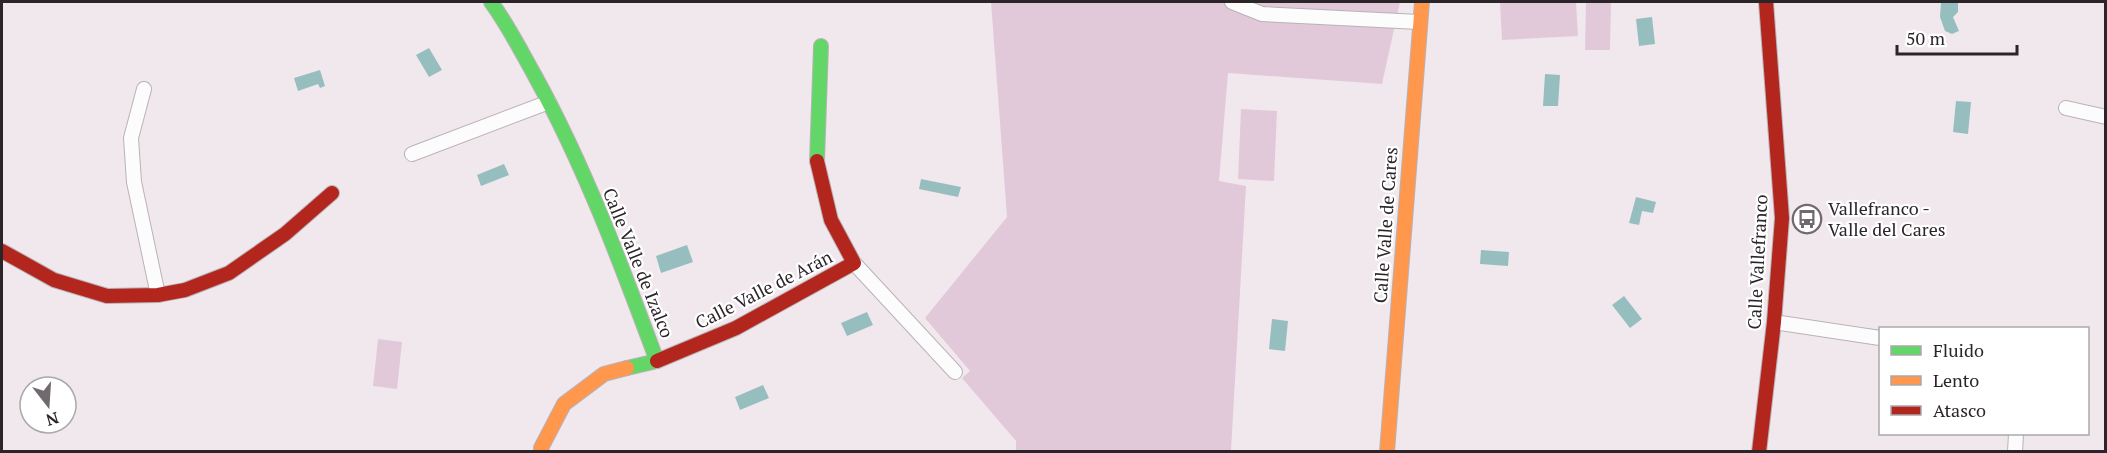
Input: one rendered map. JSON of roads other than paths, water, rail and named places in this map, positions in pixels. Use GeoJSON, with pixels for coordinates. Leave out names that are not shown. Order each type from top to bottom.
{"type":"FeatureCollection","features":[{"type":"Feature","properties":{"kind":"street","name":"Calle Valle de Izalco"},"geometry":{"type":"LineString","coordinates":[[491,2],[549,102],[579,163],[632,291],[657,361],[604,374],[564,404],[541,448],[542,452]]}},
{"type":"Feature","properties":{"kind":"street"},"geometry":{"type":"LineString","coordinates":[[1232,2],[1263,14],[1419,22]]}},
{"type":"Feature","properties":{"kind":"street","name":"Calle Valle de Cares"},"geometry":{"type":"LineString","coordinates":[[1387,452],[1422,2]]}},
{"type":"Feature","properties":{"kind":"street","name":"Calle Vallefranco"},"geometry":{"type":"LineString","coordinates":[[1759,452],[1774,322],[1782,218],[1766,2]]}},
{"type":"Feature","properties":{"kind":"street","name":"Calle Valle de Arán"},"geometry":{"type":"LineString","coordinates":[[821,46],[818,164],[831,220],[854,263],[955,372]]}},
{"type":"Feature","properties":{"kind":"street"},"geometry":{"type":"LineString","coordinates":[[144,89],[131,138],[134,182],[158,295]]}},
{"type":"Feature","properties":{"kind":"street"},"geometry":{"type":"LineString","coordinates":[[412,154],[549,102]]}},
{"type":"Feature","properties":{"kind":"street"},"geometry":{"type":"LineString","coordinates":[[2066,108],[2106,117]]}},
{"type":"Feature","properties":{"kind":"street"},"geometry":{"type":"LineString","coordinates":[[2,251],[54,280],[107,296],[158,295],[185,290],[229,273],[285,234],[332,193]]}},
{"type":"Feature","properties":{"kind":"street","name":"Calle Valle de Arán"},"geometry":{"type":"LineString","coordinates":[[657,361],[736,328],[854,263]]}},
{"type":"Feature","properties":{"kind":"street"},"geometry":{"type":"LineString","coordinates":[[1774,322],[1879,339]]}},
{"type":"Feature","properties":{"kind":"street"},"geometry":{"type":"LineString","coordinates":[[2015,452],[2016,435]]}},
{"type":"Feature","properties":{"kind":"water"},"geometry":{"type":"Polygon","coordinates":[[[1941,2],[1958,2],[1958,12],[1953,17],[1959,31],[1952,34],[1945,31],[1940,17],[1941,2]]]}},
{"type":"Feature","properties":{"kind":"water"},"geometry":{"type":"Polygon","coordinates":[[[1652,17],[1655,44],[1639,46],[1636,19],[1652,17]]]}},
{"type":"Feature","properties":{"kind":"water"},"geometry":{"type":"Polygon","coordinates":[[[429,48],[442,70],[429,77],[416,55],[429,48]]]}},
{"type":"Feature","properties":{"kind":"water"},"geometry":{"type":"Polygon","coordinates":[[[320,70],[325,86],[320,88],[318,84],[298,91],[294,78],[320,70]]]}},
{"type":"Feature","properties":{"kind":"water"},"geometry":{"type":"Polygon","coordinates":[[[1545,74],[1560,75],[1558,106],[1543,106],[1545,74]]]}},
{"type":"Feature","properties":{"kind":"water"},"geometry":{"type":"Polygon","coordinates":[[[1956,101],[1971,102],[1968,134],[1953,132],[1956,101]]]}},
{"type":"Feature","properties":{"kind":"water"},"geometry":{"type":"Polygon","coordinates":[[[504,164],[509,175],[481,186],[477,175],[504,164]]]}},
{"type":"Feature","properties":{"kind":"water"},"geometry":{"type":"Polygon","coordinates":[[[921,179],[961,187],[958,197],[919,189],[921,179]]]}},
{"type":"Feature","properties":{"kind":"water"},"geometry":{"type":"Polygon","coordinates":[[[1636,197],[1656,202],[1653,213],[1642,211],[1639,225],[1629,223],[1636,197]]]}},
{"type":"Feature","properties":{"kind":"water"},"geometry":{"type":"Polygon","coordinates":[[[687,245],[693,262],[661,273],[656,256],[687,245]]]}},
{"type":"Feature","properties":{"kind":"water"},"geometry":{"type":"Polygon","coordinates":[[[1481,250],[1509,252],[1508,266],[1480,264],[1481,250]]]}},
{"type":"Feature","properties":{"kind":"water"},"geometry":{"type":"Polygon","coordinates":[[[1624,296],[1642,319],[1630,328],[1612,305],[1624,296]]]}},
{"type":"Feature","properties":{"kind":"water"},"geometry":{"type":"Polygon","coordinates":[[[867,312],[873,325],[847,336],[841,323],[867,312]]]}},
{"type":"Feature","properties":{"kind":"water"},"geometry":{"type":"Polygon","coordinates":[[[1272,319],[1288,321],[1285,351],[1269,349],[1272,319]]]}},
{"type":"Feature","properties":{"kind":"water"},"geometry":{"type":"Polygon","coordinates":[[[763,385],[769,398],[740,410],[735,397],[763,385]]]}},
{"type":"Feature","properties":{"kind":"place","name":"Vallefranco - Valle del Cares"},"geometry":{"type":"Point","coordinates":[1807,219]}}]}
